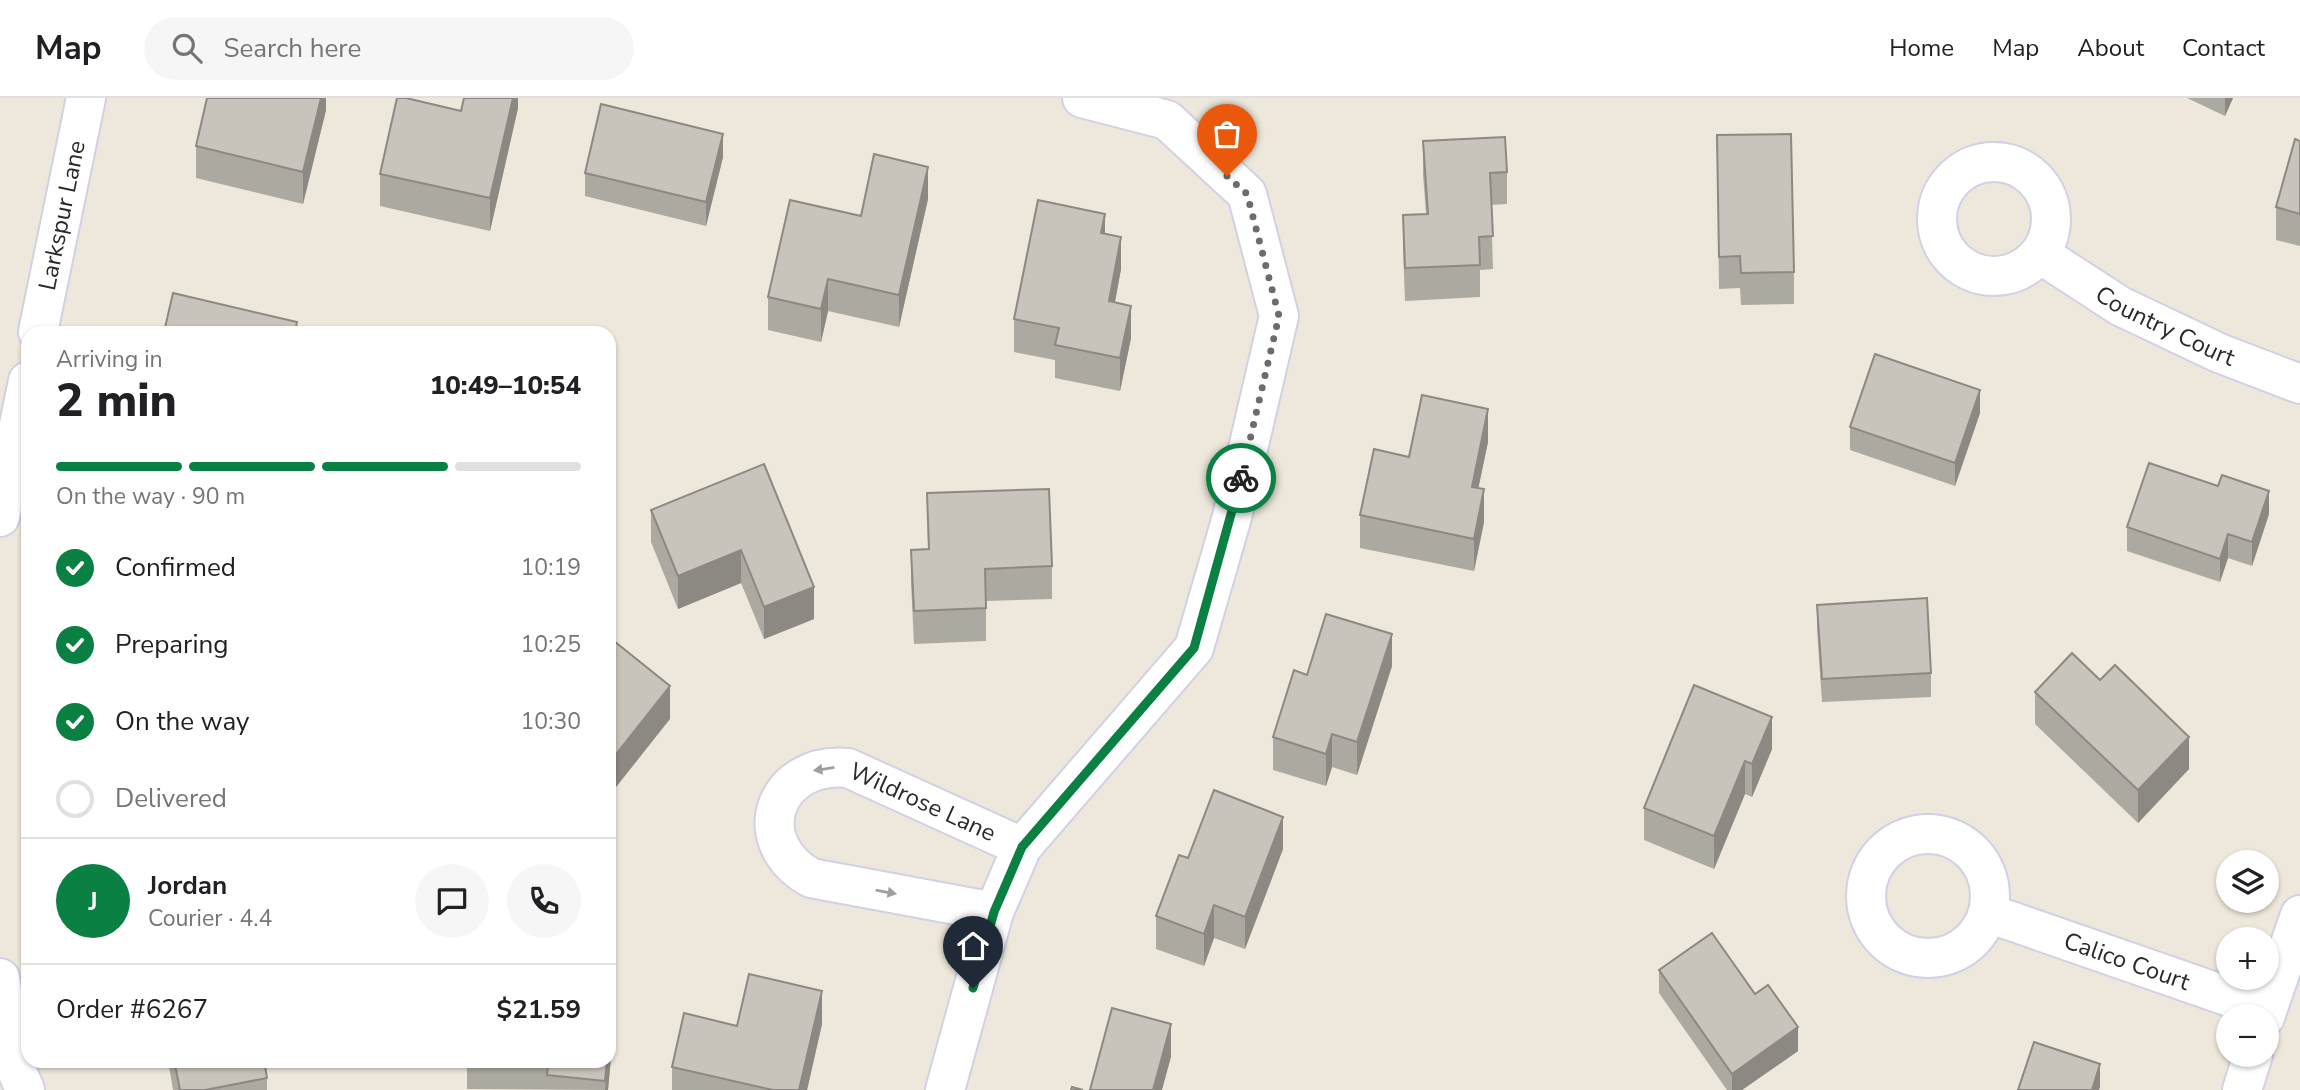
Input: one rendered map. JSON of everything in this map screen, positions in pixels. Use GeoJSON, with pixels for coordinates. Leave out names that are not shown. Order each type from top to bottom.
{"type":"FeatureCollection","features":[{"type":"Feature","properties":{"kind":"street","name":"Larkspur Lane"},"geometry":{"type":"LineString","coordinates":[[39,326],[86,98]]}},
{"type":"Feature","properties":{"kind":"street","name":"Wildrose Lane"},"geometry":{"type":"LineString","coordinates":[[945,1090],[994,912],[1022,847],[1194,648],[1232,517],[1279,316],[1247,194],[1167,120],[1082,98]]}},
{"type":"Feature","properties":{"kind":"street","name":"Country Court"},"geometry":{"type":"LineString","coordinates":[[2040,254],[2120,306],[2219,353],[2300,384]]}},
{"type":"Feature","properties":{"kind":"street"},"geometry":{"type":"LineString","coordinates":[[0,517],[21,415]]}},
{"type":"Feature","properties":{"kind":"street","name":"Wildrose Lane"},"geometry":{"type":"LineString","coordinates":[[994,912],[811,878],[794,869],[782,854],[775,835],[775,816],[781,797],[793,782],[810,772],[828,766],[848,768],[1022,847]]}},
{"type":"Feature","properties":{"kind":"street","name":"Calico Court"},"geometry":{"type":"LineString","coordinates":[[1988,913],[2241,1004]]}},
{"type":"Feature","properties":{"kind":"street"},"geometry":{"type":"LineString","coordinates":[[2269,1004],[2300,915]]}},
{"type":"Feature","properties":{"kind":"street"},"geometry":{"type":"LineString","coordinates":[[0,978],[14,1064],[25,1090]]}},
{"type":"Feature","properties":{"kind":"street"},"geometry":{"type":"LineString","coordinates":[[2242,1090],[2249,1067]]}},
{"type":"Feature","properties":{"kind":"building"},"geometry":{"type":"Polygon","coordinates":[[[207,98],[321,98],[303,172],[196,146],[207,98]]]}},
{"type":"Feature","properties":{"kind":"building"},"geometry":{"type":"Polygon","coordinates":[[[397,98],[461,111],[464,98],[513,98],[490,198],[380,174],[397,98]]]}},
{"type":"Feature","properties":{"kind":"building"},"geometry":{"type":"Polygon","coordinates":[[[601,104],[723,134],[706,202],[585,173],[601,104]]]}},
{"type":"Feature","properties":{"kind":"building"},"geometry":{"type":"Polygon","coordinates":[[[1791,134],[1794,272],[1741,273],[1740,256],[1719,257],[1717,135],[1791,134]]]}},
{"type":"Feature","properties":{"kind":"building"},"geometry":{"type":"Polygon","coordinates":[[[1505,137],[1507,172],[1490,173],[1493,236],[1479,237],[1480,265],[1405,268],[1403,215],[1428,214],[1423,141],[1505,137]]]}},
{"type":"Feature","properties":{"kind":"building"},"geometry":{"type":"Polygon","coordinates":[[[2295,139],[2300,141],[2300,214],[2276,207],[2295,139]]]}},
{"type":"Feature","properties":{"kind":"building"},"geometry":{"type":"Polygon","coordinates":[[[874,154],[928,167],[899,295],[828,279],[821,309],[768,297],[790,200],[861,216],[874,154]]]}},
{"type":"Feature","properties":{"kind":"building"},"geometry":{"type":"Polygon","coordinates":[[[1038,200],[1105,214],[1101,233],[1121,237],[1109,301],[1131,306],[1120,358],[1055,345],[1059,328],[1014,319],[1038,200]]]}},
{"type":"Feature","properties":{"kind":"building"},"geometry":{"type":"Polygon","coordinates":[[[173,293],[297,322],[296,326],[165,326],[173,293]]]}},
{"type":"Feature","properties":{"kind":"building"},"geometry":{"type":"Polygon","coordinates":[[[1875,354],[1980,390],[1955,463],[1850,427],[1875,354]]]}},
{"type":"Feature","properties":{"kind":"building"},"geometry":{"type":"Polygon","coordinates":[[[1422,395],[1488,409],[1472,487],[1484,489],[1474,539],[1360,515],[1374,449],[1409,457],[1422,395]]]}},
{"type":"Feature","properties":{"kind":"building"},"geometry":{"type":"Polygon","coordinates":[[[2149,463],[2218,486],[2222,475],[2269,491],[2252,542],[2228,534],[2220,559],[2127,527],[2149,463]]]}},
{"type":"Feature","properties":{"kind":"building"},"geometry":{"type":"Polygon","coordinates":[[[764,464],[814,587],[764,607],[741,550],[678,576],[651,510],[764,464]]]}},
{"type":"Feature","properties":{"kind":"building"},"geometry":{"type":"Polygon","coordinates":[[[1049,489],[1052,566],[985,569],[986,608],[914,611],[911,550],[929,549],[927,493],[1049,489]]]}},
{"type":"Feature","properties":{"kind":"building"},"geometry":{"type":"Polygon","coordinates":[[[1927,598],[1931,673],[1822,679],[1817,605],[1927,598]]]}},
{"type":"Feature","properties":{"kind":"building"},"geometry":{"type":"Polygon","coordinates":[[[1326,614],[1392,634],[1357,742],[1332,734],[1326,754],[1273,737],[1294,670],[1307,675],[1326,614]]]}},
{"type":"Feature","properties":{"kind":"building"},"geometry":{"type":"Polygon","coordinates":[[[616,643],[670,686],[616,754],[616,643]]]}},
{"type":"Feature","properties":{"kind":"building"},"geometry":{"type":"Polygon","coordinates":[[[2072,653],[2100,680],[2115,665],[2189,737],[2138,790],[2035,692],[2072,653]]]}},
{"type":"Feature","properties":{"kind":"building"},"geometry":{"type":"Polygon","coordinates":[[[1694,685],[1772,717],[1752,764],[1745,761],[1714,836],[1644,808],[1694,685]]]}},
{"type":"Feature","properties":{"kind":"building"},"geometry":{"type":"Polygon","coordinates":[[[1214,790],[1283,817],[1245,917],[1214,905],[1204,934],[1156,916],[1179,855],[1188,858],[1214,790]]]}},
{"type":"Feature","properties":{"kind":"building"},"geometry":{"type":"Polygon","coordinates":[[[1712,933],[1755,994],[1768,985],[1798,1027],[1732,1074],[1659,970],[1712,933]]]}},
{"type":"Feature","properties":{"kind":"building"},"geometry":{"type":"Polygon","coordinates":[[[749,974],[822,991],[799,1090],[773,1090],[672,1067],[684,1013],[737,1026],[749,974]]]}},
{"type":"Feature","properties":{"kind":"building"},"geometry":{"type":"Polygon","coordinates":[[[1112,1008],[1171,1024],[1153,1090],[1090,1090],[1112,1008]]]}},
{"type":"Feature","properties":{"kind":"building"},"geometry":{"type":"Polygon","coordinates":[[[2034,1042],[2100,1064],[2092,1090],[2018,1090],[2034,1042]]]}},
{"type":"Feature","properties":{"kind":"building"},"geometry":{"type":"Polygon","coordinates":[[[176,1068],[265,1068],[267,1078],[205,1090],[180,1090],[176,1068]]]}},
{"type":"Feature","properties":{"kind":"building"},"geometry":{"type":"Polygon","coordinates":[[[548,1068],[606,1068],[605,1081],[547,1075],[548,1068]]]}},
{"type":"Feature","properties":{"kind":"way so far"},"geometry":{"type":"LineString","coordinates":[[1227,176],[1247,194],[1279,316],[1241,478]]}},
{"type":"Feature","properties":{"kind":"route"},"geometry":{"type":"LineString","coordinates":[[973,988],[994,912],[1022,847],[1194,648],[1241,478]]}}]}
